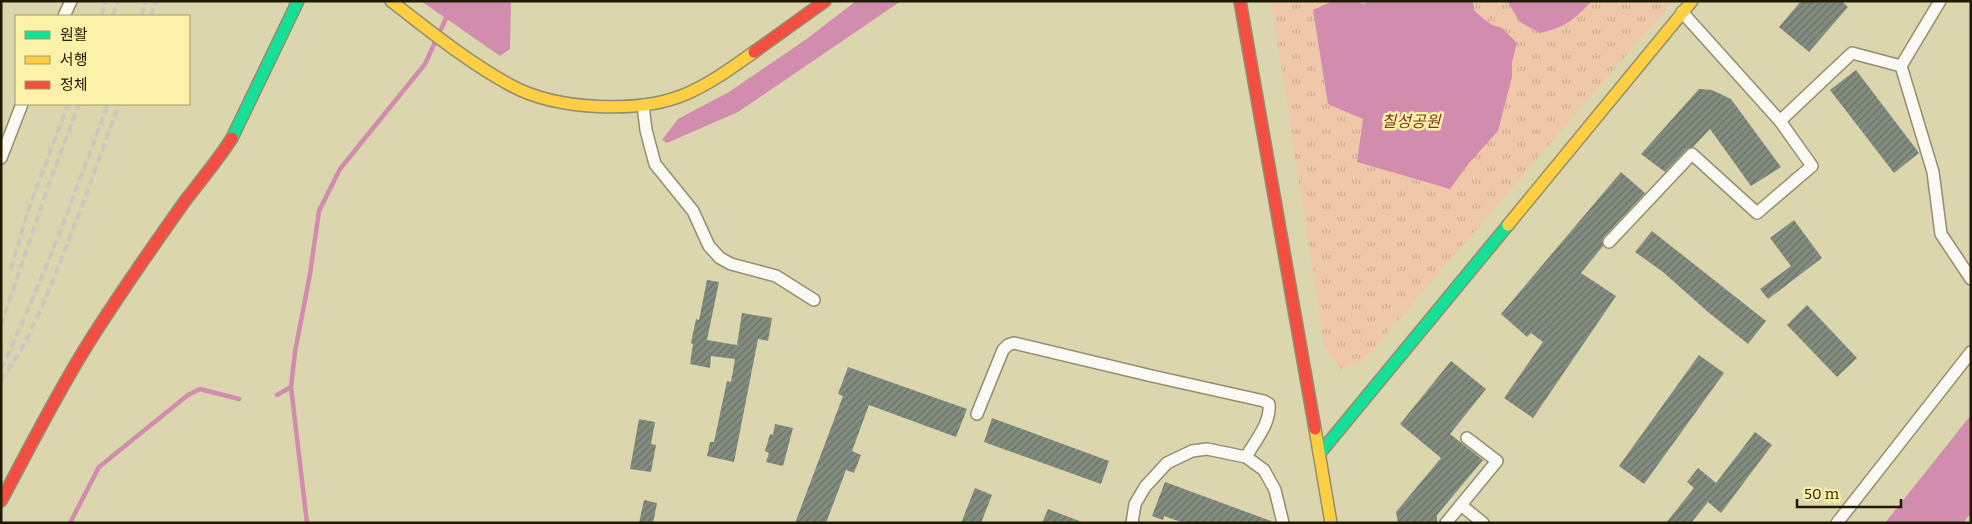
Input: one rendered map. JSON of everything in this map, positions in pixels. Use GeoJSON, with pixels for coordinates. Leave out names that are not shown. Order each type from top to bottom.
{"type":"FeatureCollection","features":[{"type":"Feature","properties":{"kind":"main road"},"geometry":{"type":"LineString","coordinates":[[1,501],[54,402],[91,339],[186,199],[216,163],[234,135],[298,1]]}},
{"type":"Feature","properties":{"kind":"main road"},"geometry":{"type":"LineString","coordinates":[[391,1],[473,63],[513,87],[532,95],[577,106],[643,105],[658,103],[686,94],[723,74],[824,1]]}},
{"type":"Feature","properties":{"kind":"main road"},"geometry":{"type":"LineString","coordinates":[[1240,1],[1331,523]]}},
{"type":"Feature","properties":{"kind":"main road"},"geometry":{"type":"LineString","coordinates":[[1320,453],[1692,1]]}},
{"type":"Feature","properties":{"kind":"street"},"geometry":{"type":"LineString","coordinates":[[64,15],[71,1]]}},
{"type":"Feature","properties":{"kind":"street"},"geometry":{"type":"LineString","coordinates":[[1940,1],[1901,66],[1934,172],[1941,234],[1971,279]]}},
{"type":"Feature","properties":{"kind":"street"},"geometry":{"type":"LineString","coordinates":[[1609,242],[1692,154],[1756,213],[1812,166],[1780,121],[1682,12]]}},
{"type":"Feature","properties":{"kind":"street"},"geometry":{"type":"LineString","coordinates":[[1780,121],[1852,53],[1901,66]]}},
{"type":"Feature","properties":{"kind":"street"},"geometry":{"type":"LineString","coordinates":[[1,158],[22,105]]}},
{"type":"Feature","properties":{"kind":"street"},"geometry":{"type":"LineString","coordinates":[[643,105],[646,130],[655,164],[693,211],[709,246],[720,258],[731,264],[776,276],[814,300]]}},
{"type":"Feature","properties":{"kind":"street"},"geometry":{"type":"LineString","coordinates":[[977,414],[1003,350],[1008,345],[1014,343],[1264,401],[1269,404],[1270,411],[1267,420],[1246,457]]}},
{"type":"Feature","properties":{"kind":"street"},"geometry":{"type":"LineString","coordinates":[[1837,523],[1971,352]]}},
{"type":"Feature","properties":{"kind":"street"},"geometry":{"type":"LineString","coordinates":[[1446,523],[1497,461],[1467,438]]}},
{"type":"Feature","properties":{"kind":"street"},"geometry":{"type":"LineString","coordinates":[[1132,523],[1135,504],[1145,486],[1167,463],[1192,451],[1207,449],[1246,457],[1264,470],[1271,480],[1282,523]]}},
{"type":"Feature","properties":{"kind":"street"},"geometry":{"type":"LineString","coordinates":[[1462,504],[1483,523]]}},
{"type":"Feature","properties":{"kind":"green space","name":"칠성공원"},"geometry":{"type":"Polygon","coordinates":[[[1271,1],[1673,1],[1363,361],[1340,369],[1324,346],[1271,1]]]}},
{"type":"Feature","properties":{"kind":"shaded area"},"geometry":{"type":"Polygon","coordinates":[[[421,1],[511,1],[510,49],[500,56],[421,1]]]}},
{"type":"Feature","properties":{"kind":"shaded area"},"geometry":{"type":"Polygon","coordinates":[[[856,1],[901,1],[738,112],[667,143],[662,140],[678,119],[729,92],[808,38],[856,1]]]}},
{"type":"Feature","properties":{"kind":"shaded area"},"geometry":{"type":"Polygon","coordinates":[[[1333,1],[1356,1],[1363,4],[1370,1],[1473,1],[1474,10],[1480,16],[1492,25],[1502,28],[1517,43],[1512,62],[1512,77],[1498,131],[1469,163],[1450,189],[1357,162],[1363,119],[1328,104],[1313,10],[1333,1]]]}},
{"type":"Feature","properties":{"kind":"shaded area"},"geometry":{"type":"Polygon","coordinates":[[[1507,1],[1592,1],[1569,22],[1540,33],[1520,22],[1507,1]]]}},
{"type":"Feature","properties":{"kind":"shaded area"},"geometry":{"type":"Polygon","coordinates":[[[1971,415],[1971,513],[1963,523],[1885,523],[1971,415]]]}},
{"type":"Feature","properties":{"kind":"building"},"geometry":{"type":"Polygon","coordinates":[[[1801,1],[1842,1],[1848,7],[1809,52],[1779,27],[1801,1]]]}},
{"type":"Feature","properties":{"kind":"building"},"geometry":{"type":"Polygon","coordinates":[[[1856,70],[1919,153],[1894,173],[1830,90],[1856,70]]]}},
{"type":"Feature","properties":{"kind":"building"},"geometry":{"type":"Polygon","coordinates":[[[1699,89],[1712,90],[1731,99],[1781,167],[1751,186],[1710,129],[1665,172],[1641,154],[1699,89]]]}},
{"type":"Feature","properties":{"kind":"building"},"geometry":{"type":"Polygon","coordinates":[[[1621,172],[1645,193],[1604,237],[1602,241],[1603,246],[1581,273],[1616,296],[1533,418],[1504,398],[1543,342],[1531,333],[1527,337],[1501,314],[1621,172]]]}},
{"type":"Feature","properties":{"kind":"building"},"geometry":{"type":"Polygon","coordinates":[[[1794,220],[1822,258],[1768,299],[1760,289],[1791,266],[1770,238],[1794,220]]]}},
{"type":"Feature","properties":{"kind":"building"},"geometry":{"type":"Polygon","coordinates":[[[1652,231],[1766,321],[1748,344],[1663,272],[1635,252],[1652,231]]]}},
{"type":"Feature","properties":{"kind":"building"},"geometry":{"type":"Polygon","coordinates":[[[707,280],[719,282],[707,340],[737,345],[742,313],[772,318],[768,341],[758,339],[734,462],[707,456],[710,442],[714,442],[727,381],[731,382],[735,359],[711,356],[710,368],[690,364],[693,344],[691,343],[696,319],[699,320],[707,280]]]}},
{"type":"Feature","properties":{"kind":"building"},"geometry":{"type":"Polygon","coordinates":[[[1807,305],[1857,358],[1837,377],[1787,325],[1807,305]]]}},
{"type":"Feature","properties":{"kind":"building"},"geometry":{"type":"Polygon","coordinates":[[[1699,355],[1724,373],[1644,484],[1619,466],[1699,355]]]}},
{"type":"Feature","properties":{"kind":"building"},"geometry":{"type":"Polygon","coordinates":[[[1451,361],[1486,389],[1450,434],[1483,460],[1437,515],[1437,523],[1398,523],[1396,512],[1441,458],[1400,424],[1451,361]]]}},
{"type":"Feature","properties":{"kind":"building"},"geometry":{"type":"Polygon","coordinates":[[[848,367],[967,409],[956,437],[869,405],[852,451],[861,455],[854,473],[846,470],[826,523],[795,523],[843,396],[838,394],[848,367]]]}},
{"type":"Feature","properties":{"kind":"building"},"geometry":{"type":"Polygon","coordinates":[[[992,418],[1109,461],[1101,484],[984,442],[992,418]]]}},
{"type":"Feature","properties":{"kind":"building"},"geometry":{"type":"Polygon","coordinates":[[[639,419],[655,422],[651,444],[656,445],[651,472],[630,469],[639,419]]]}},
{"type":"Feature","properties":{"kind":"building"},"geometry":{"type":"Polygon","coordinates":[[[775,424],[793,428],[783,466],[766,462],[769,453],[765,451],[770,434],[773,435],[775,424]]]}},
{"type":"Feature","properties":{"kind":"building"},"geometry":{"type":"Polygon","coordinates":[[[1755,432],[1772,445],[1721,513],[1708,502],[1691,523],[1666,523],[1694,488],[1687,482],[1698,468],[1716,483],[1755,432]]]}},
{"type":"Feature","properties":{"kind":"building"},"geometry":{"type":"Polygon","coordinates":[[[1165,482],[1271,521],[1271,523],[1184,523],[1164,516],[1163,520],[1152,516],[1165,482]]]}},
{"type":"Feature","properties":{"kind":"building"},"geometry":{"type":"Polygon","coordinates":[[[975,488],[992,495],[981,523],[961,523],[975,488]]]}},
{"type":"Feature","properties":{"kind":"building"},"geometry":{"type":"Polygon","coordinates":[[[644,500],[657,503],[653,523],[639,523],[644,500]]]}},
{"type":"Feature","properties":{"kind":"building"},"geometry":{"type":"Polygon","coordinates":[[[1048,509],[1082,522],[1082,523],[1042,523],[1048,509]]]}},
{"type":"Feature","properties":{"kind":"waterway"},"geometry":{"type":"LineString","coordinates":[[307,523],[291,387],[295,352],[310,274],[319,211],[340,169],[425,64],[448,14]]}},
{"type":"Feature","properties":{"kind":"waterway"},"geometry":{"type":"LineString","coordinates":[[277,395],[291,387]]}},
{"type":"Feature","properties":{"kind":"waterway"},"geometry":{"type":"LineString","coordinates":[[70,523],[99,467],[188,395],[200,389],[239,399]]}},
{"type":"Feature","properties":{"kind":"railway"},"geometry":{"type":"LineString","coordinates":[[101,15],[106,1]]}},
{"type":"Feature","properties":{"kind":"railway"},"geometry":{"type":"LineString","coordinates":[[113,15],[118,1]]}},
{"type":"Feature","properties":{"kind":"railway"},"geometry":{"type":"LineString","coordinates":[[141,15],[146,1]]}},
{"type":"Feature","properties":{"kind":"railway"},"geometry":{"type":"LineString","coordinates":[[150,15],[156,1]]}},
{"type":"Feature","properties":{"kind":"railway"},"geometry":{"type":"LineString","coordinates":[[11,269],[28,211],[68,105]]}},
{"type":"Feature","properties":{"kind":"railway"},"geometry":{"type":"LineString","coordinates":[[1,325],[50,181],[79,105]]}},
{"type":"Feature","properties":{"kind":"railway"},"geometry":{"type":"LineString","coordinates":[[1,369],[44,271],[108,105]]}},
{"type":"Feature","properties":{"kind":"railway"},"geometry":{"type":"LineString","coordinates":[[1,381],[21,350],[42,308],[119,105]]}},
{"type":"Feature","properties":{"kind":"traffic: fast"},"geometry":{"type":"LineString","coordinates":[[232,138],[298,1]]}},
{"type":"Feature","properties":{"kind":"traffic: fast"},"geometry":{"type":"LineString","coordinates":[[1320,453],[1508,225]]}},
{"type":"Feature","properties":{"kind":"traffic: slow"},"geometry":{"type":"LineString","coordinates":[[391,1],[465,57],[496,77],[530,94],[574,104],[622,107],[645,105],[667,100],[686,94],[704,85],[754,52]]}},
{"type":"Feature","properties":{"kind":"traffic: slow"},"geometry":{"type":"LineString","coordinates":[[1508,225],[1692,1]]}},
{"type":"Feature","properties":{"kind":"traffic: slow"},"geometry":{"type":"LineString","coordinates":[[1315,429],[1331,523]]}},
{"type":"Feature","properties":{"kind":"traffic: jam"},"geometry":{"type":"LineString","coordinates":[[754,52],[825,1]]}},
{"type":"Feature","properties":{"kind":"traffic: jam"},"geometry":{"type":"LineString","coordinates":[[1240,1],[1315,429]]}},
{"type":"Feature","properties":{"kind":"traffic: jam"},"geometry":{"type":"LineString","coordinates":[[1,501],[91,339],[161,235],[232,138]]}}]}
